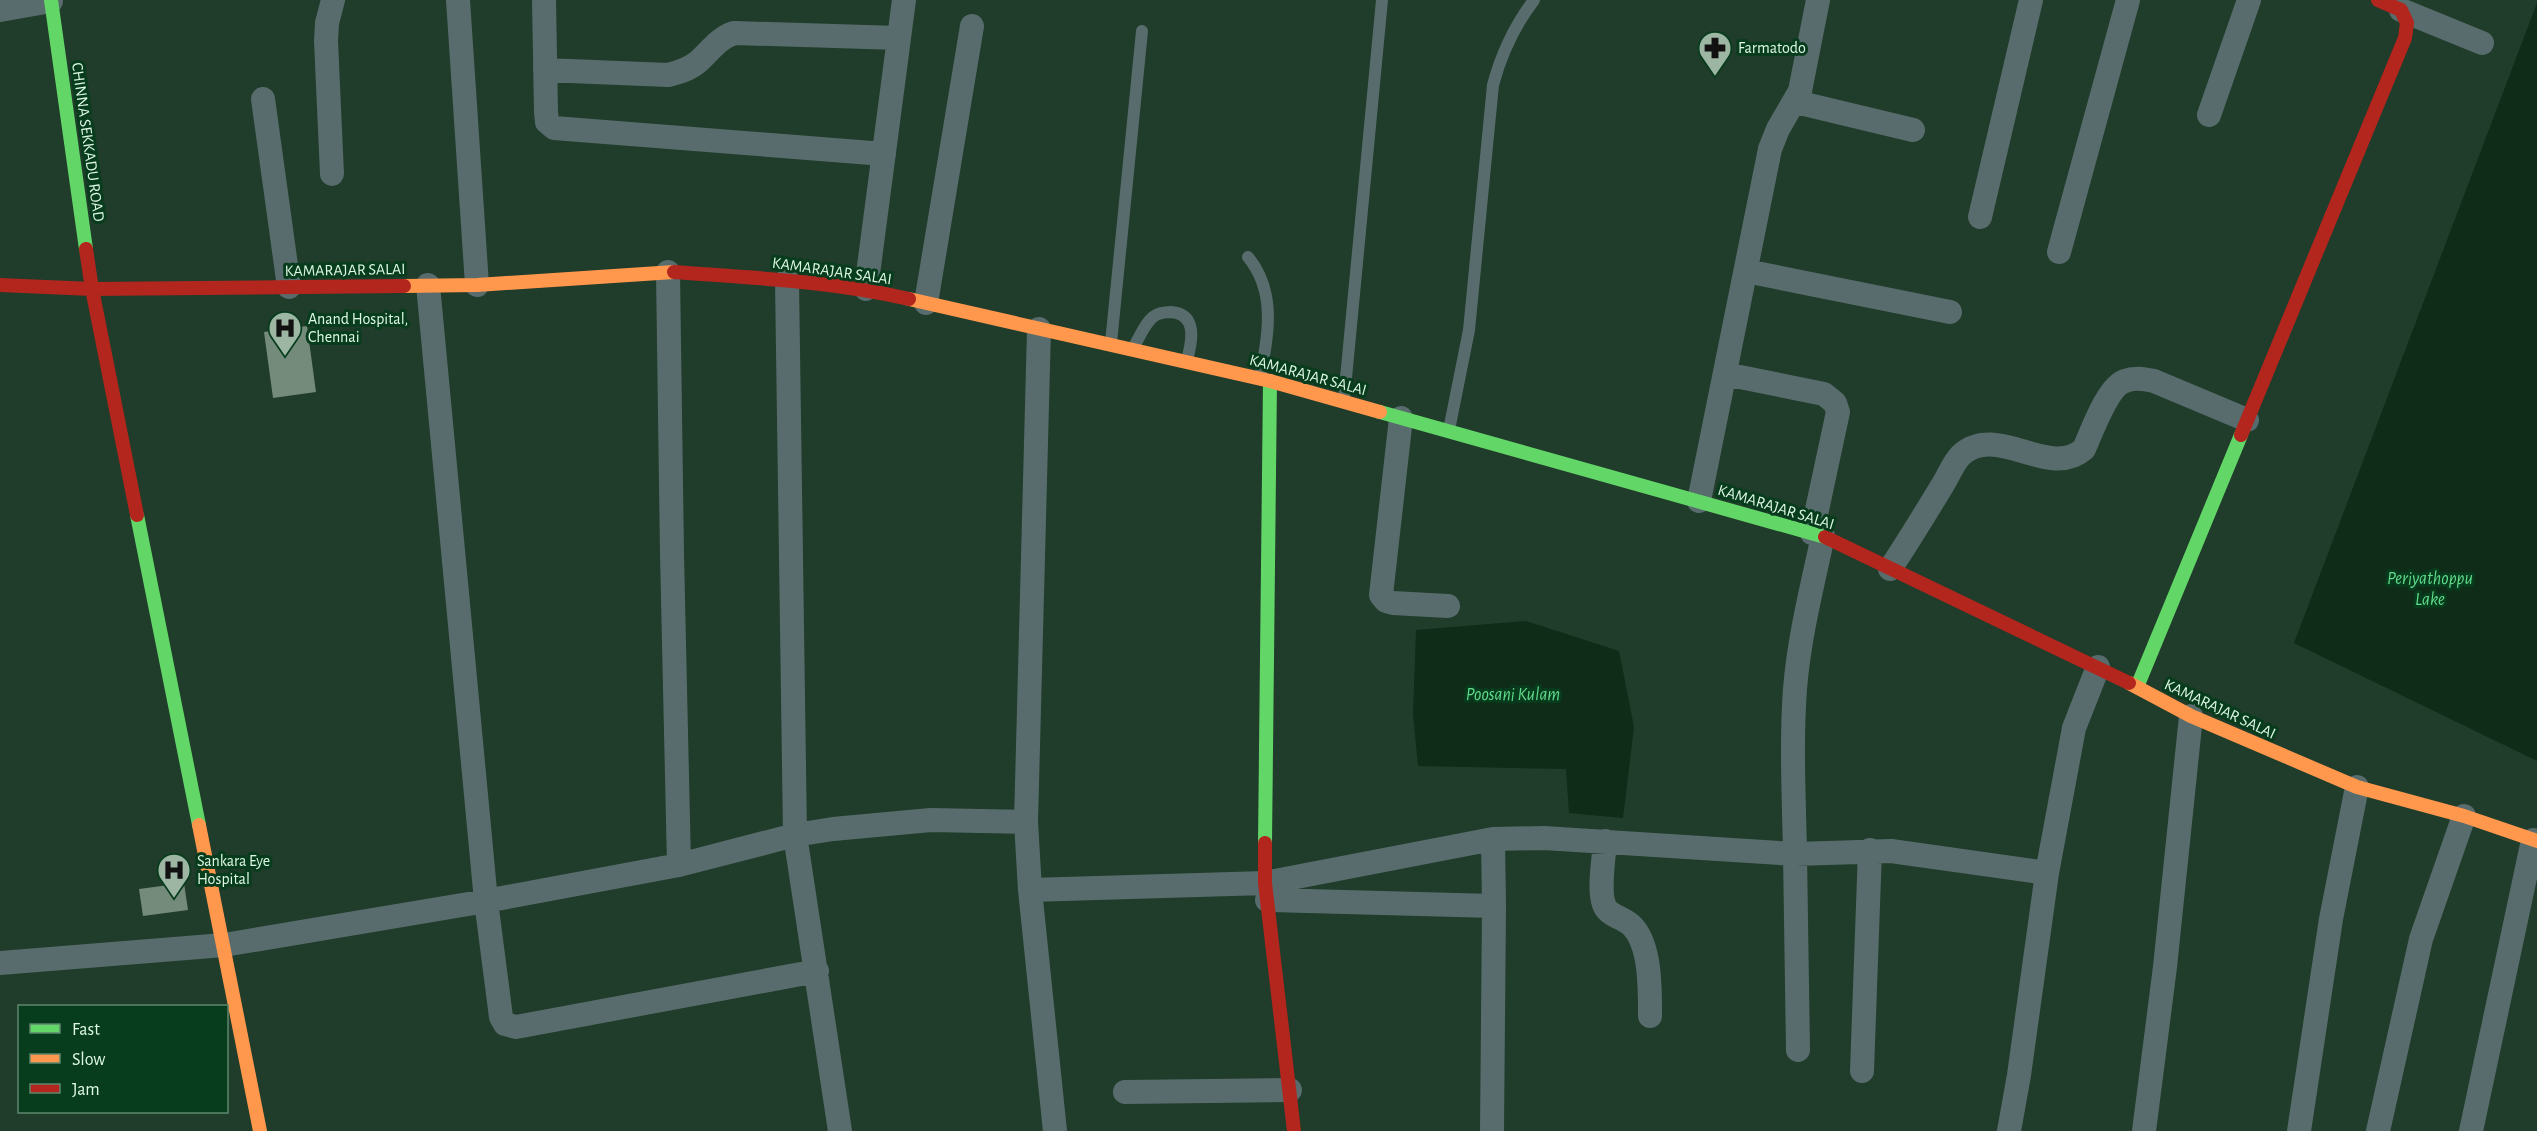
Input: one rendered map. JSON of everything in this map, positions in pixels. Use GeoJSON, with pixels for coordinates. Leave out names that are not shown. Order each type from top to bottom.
{"type":"FeatureCollection","features":[{"type":"Feature","properties":{"kind":"main road"},"geometry":{"type":"LineString","coordinates":[[2137,687],[2404,38],[2407,23],[2405,10],[2378,0]]}},
{"type":"Feature","properties":{"kind":"main road","name":"CHINNA SEKKADU ROAD"},"geometry":{"type":"LineString","coordinates":[[55,1],[92,289],[260,1131]]}},
{"type":"Feature","properties":{"kind":"main road","name":"KAMARAJAR SALAI"},"geometry":{"type":"LineString","coordinates":[[0,285],[92,289],[477,285],[668,272],[787,280],[867,289],[1265,380],[1817,535],[2098,667],[2191,716],[2357,787],[2464,816],[2535,840]]}},
{"type":"Feature","properties":{"kind":"main road"},"geometry":{"type":"LineString","coordinates":[[1265,380],[1266,892],[1294,1131]]}},
{"type":"Feature","properties":{"kind":"street"},"geometry":{"type":"LineString","coordinates":[[332,174],[326,41],[327,23],[333,0]]}},
{"type":"Feature","properties":{"kind":"street"},"geometry":{"type":"LineString","coordinates":[[458,0],[477,285]]}},
{"type":"Feature","properties":{"kind":"street"},"geometry":{"type":"LineString","coordinates":[[544,0],[547,122],[554,128],[884,154]]}},
{"type":"Feature","properties":{"kind":"street"},"geometry":{"type":"LineString","coordinates":[[867,289],[904,0]]}},
{"type":"Feature","properties":{"kind":"street"},"geometry":{"type":"LineString","coordinates":[[1700,501],[1773,139],[1796,102],[1800,91],[1817,0]]}},
{"type":"Feature","properties":{"kind":"street"},"geometry":{"type":"LineString","coordinates":[[1980,217],[2031,0]]}},
{"type":"Feature","properties":{"kind":"street"},"geometry":{"type":"LineString","coordinates":[[2059,252],[2128,0]]}},
{"type":"Feature","properties":{"kind":"street"},"geometry":{"type":"LineString","coordinates":[[2210,115],[2249,0]]}},
{"type":"Feature","properties":{"kind":"street"},"geometry":{"type":"LineString","coordinates":[[0,10],[55,1]]}},
{"type":"Feature","properties":{"kind":"street"},"geometry":{"type":"LineString","coordinates":[[2405,10],[2482,43]]}},
{"type":"Feature","properties":{"kind":"street"},"geometry":{"type":"LineString","coordinates":[[926,303],[972,26]]}},
{"type":"Feature","properties":{"kind":"street"},"geometry":{"type":"LineString","coordinates":[[545,70],[668,75],[683,71],[698,62],[724,36],[734,33],[899,38]]}},
{"type":"Feature","properties":{"kind":"street"},"geometry":{"type":"LineString","coordinates":[[263,99],[289,287]]}},
{"type":"Feature","properties":{"kind":"street"},"geometry":{"type":"LineString","coordinates":[[1796,102],[1913,130]]}},
{"type":"Feature","properties":{"kind":"street"},"geometry":{"type":"LineString","coordinates":[[1746,271],[1950,312]]}},
{"type":"Feature","properties":{"kind":"street"},"geometry":{"type":"LineString","coordinates":[[668,272],[679,865]]}},
{"type":"Feature","properties":{"kind":"street"},"geometry":{"type":"LineString","coordinates":[[787,280],[795,835],[840,1131]]}},
{"type":"Feature","properties":{"kind":"street"},"geometry":{"type":"LineString","coordinates":[[428,285],[486,901],[501,1017],[506,1024],[516,1027],[817,971]]}},
{"type":"Feature","properties":{"kind":"street"},"geometry":{"type":"LineString","coordinates":[[1039,329],[1026,822],[1030,890],[1055,1131]]}},
{"type":"Feature","properties":{"kind":"street"},"geometry":{"type":"LineString","coordinates":[[1725,374],[1824,394],[1835,403],[1838,412],[1821,484],[1817,535],[1795,689],[1792,765],[1798,1050]]}},
{"type":"Feature","properties":{"kind":"street"},"geometry":{"type":"LineString","coordinates":[[1890,569],[1961,455],[1984,445],[1996,445],[2055,459],[2076,456],[2084,449],[2114,387],[2125,381],[2139,378],[2154,381],[2247,420]]}},
{"type":"Feature","properties":{"kind":"street"},"geometry":{"type":"LineString","coordinates":[[1401,418],[1381,594],[1386,601],[1393,603],[1448,606]]}},
{"type":"Feature","properties":{"kind":"street"},"geometry":{"type":"LineString","coordinates":[[2009,1131],[2047,873],[2074,728],[2098,667]]}},
{"type":"Feature","properties":{"kind":"street"},"geometry":{"type":"LineString","coordinates":[[2144,1131],[2165,967],[2191,716]]}},
{"type":"Feature","properties":{"kind":"street"},"geometry":{"type":"LineString","coordinates":[[2299,1131],[2331,920],[2357,787]]}},
{"type":"Feature","properties":{"kind":"street"},"geometry":{"type":"LineString","coordinates":[[2378,1131],[2421,939],[2464,816]]}},
{"type":"Feature","properties":{"kind":"street"},"geometry":{"type":"LineString","coordinates":[[0,963],[224,945],[486,901],[679,865],[795,835],[833,829],[931,820],[1026,822]]}},
{"type":"Feature","properties":{"kind":"street"},"geometry":{"type":"LineString","coordinates":[[1266,892],[1374,862],[1493,839],[1528,837],[1795,854],[1870,850],[2047,873]]}},
{"type":"Feature","properties":{"kind":"street"},"geometry":{"type":"LineString","coordinates":[[1492,1131],[1493,839]]}},
{"type":"Feature","properties":{"kind":"street"},"geometry":{"type":"LineString","coordinates":[[2471,1131],[2535,840]]}},
{"type":"Feature","properties":{"kind":"street"},"geometry":{"type":"LineString","coordinates":[[1605,841],[1603,901],[1608,913],[1633,926],[1641,939],[1649,975],[1650,1016]]}},
{"type":"Feature","properties":{"kind":"street"},"geometry":{"type":"LineString","coordinates":[[1862,1071],[1870,850]]}},
{"type":"Feature","properties":{"kind":"street"},"geometry":{"type":"LineString","coordinates":[[1374,862],[1378,903]]}},
{"type":"Feature","properties":{"kind":"street"},"geometry":{"type":"LineString","coordinates":[[1030,890],[1266,892],[1378,903],[1494,906]]}},
{"type":"Feature","properties":{"kind":"street"},"geometry":{"type":"LineString","coordinates":[[1125,1092],[1290,1090]]}},
{"type":"Feature","properties":{"kind":"lane"},"geometry":{"type":"LineString","coordinates":[[1344,401],[1382,0]]}},
{"type":"Feature","properties":{"kind":"lane"},"geometry":{"type":"LineString","coordinates":[[1449,431],[1469,330],[1493,85],[1499,63],[1533,0]]}},
{"type":"Feature","properties":{"kind":"lane"},"geometry":{"type":"LineString","coordinates":[[1110,345],[1142,31]]}},
{"type":"Feature","properties":{"kind":"lane"},"geometry":{"type":"LineString","coordinates":[[1248,257],[1258,270],[1269,317],[1265,380]]}},
{"type":"Feature","properties":{"kind":"lane"},"geometry":{"type":"LineString","coordinates":[[1132,350],[1153,317],[1164,312],[1177,313],[1186,317],[1192,329],[1187,362]]}},
{"type":"Feature","properties":{"kind":"water","name":"Periyathoppu Lake"},"geometry":{"type":"Polygon","coordinates":[[[2537,3],[2537,761],[2294,643],[2537,3]]]}},
{"type":"Feature","properties":{"kind":"water","name":"Poosani Kulam"},"geometry":{"type":"Polygon","coordinates":[[[1526,621],[1619,651],[1634,727],[1623,818],[1569,813],[1566,769],[1418,766],[1413,714],[1416,630],[1526,621]]]}},
{"type":"Feature","properties":{"kind":"building"},"geometry":{"type":"Polygon","coordinates":[[[307,326],[316,392],[273,398],[264,332],[307,326]]]}},
{"type":"Feature","properties":{"kind":"building"},"geometry":{"type":"Polygon","coordinates":[[[184,883],[188,910],[143,916],[139,889],[184,883]]]}},
{"type":"Feature","properties":{"kind":"traffic: fast"},"geometry":{"type":"LineString","coordinates":[[51,0],[86,249]]}},
{"type":"Feature","properties":{"kind":"traffic: fast"},"geometry":{"type":"LineString","coordinates":[[1265,843],[1270,381]]}},
{"type":"Feature","properties":{"kind":"traffic: fast"},"geometry":{"type":"LineString","coordinates":[[1380,412],[1825,537]]}},
{"type":"Feature","properties":{"kind":"traffic: fast"},"geometry":{"type":"LineString","coordinates":[[2137,687],[2241,435]]}},
{"type":"Feature","properties":{"kind":"traffic: fast"},"geometry":{"type":"LineString","coordinates":[[137,515],[199,825]]}},
{"type":"Feature","properties":{"kind":"traffic: slow"},"geometry":{"type":"LineString","coordinates":[[404,286],[477,285],[674,272]]}},
{"type":"Feature","properties":{"kind":"traffic: slow"},"geometry":{"type":"LineString","coordinates":[[909,299],[1270,381],[1380,412]]}},
{"type":"Feature","properties":{"kind":"traffic: slow"},"geometry":{"type":"LineString","coordinates":[[2129,683],[2191,716],[2357,787],[2464,816],[2537,841]]}},
{"type":"Feature","properties":{"kind":"traffic: slow"},"geometry":{"type":"LineString","coordinates":[[199,825],[260,1131]]}},
{"type":"Feature","properties":{"kind":"traffic: jam"},"geometry":{"type":"LineString","coordinates":[[2241,435],[2405,38],[2407,23],[2401,10],[2378,0]]}},
{"type":"Feature","properties":{"kind":"traffic: jam"},"geometry":{"type":"LineString","coordinates":[[86,249],[137,515]]}},
{"type":"Feature","properties":{"kind":"traffic: jam"},"geometry":{"type":"LineString","coordinates":[[674,272],[822,284],[909,299]]}},
{"type":"Feature","properties":{"kind":"traffic: jam"},"geometry":{"type":"LineString","coordinates":[[0,285],[92,289],[404,286]]}},
{"type":"Feature","properties":{"kind":"traffic: jam"},"geometry":{"type":"LineString","coordinates":[[1825,537],[2129,683]]}},
{"type":"Feature","properties":{"kind":"traffic: jam"},"geometry":{"type":"LineString","coordinates":[[1265,843],[1265,883],[1294,1131]]}},
{"type":"Feature","properties":{"kind":"place","name":"Farmatodo"},"geometry":{"type":"Point","coordinates":[1715,77]}},
{"type":"Feature","properties":{"kind":"place","name":"Anand Hospital, Chennai"},"geometry":{"type":"Point","coordinates":[285,357]}},
{"type":"Feature","properties":{"kind":"place","name":"Sankara Eye Hospital"},"geometry":{"type":"Point","coordinates":[174,899]}}]}
